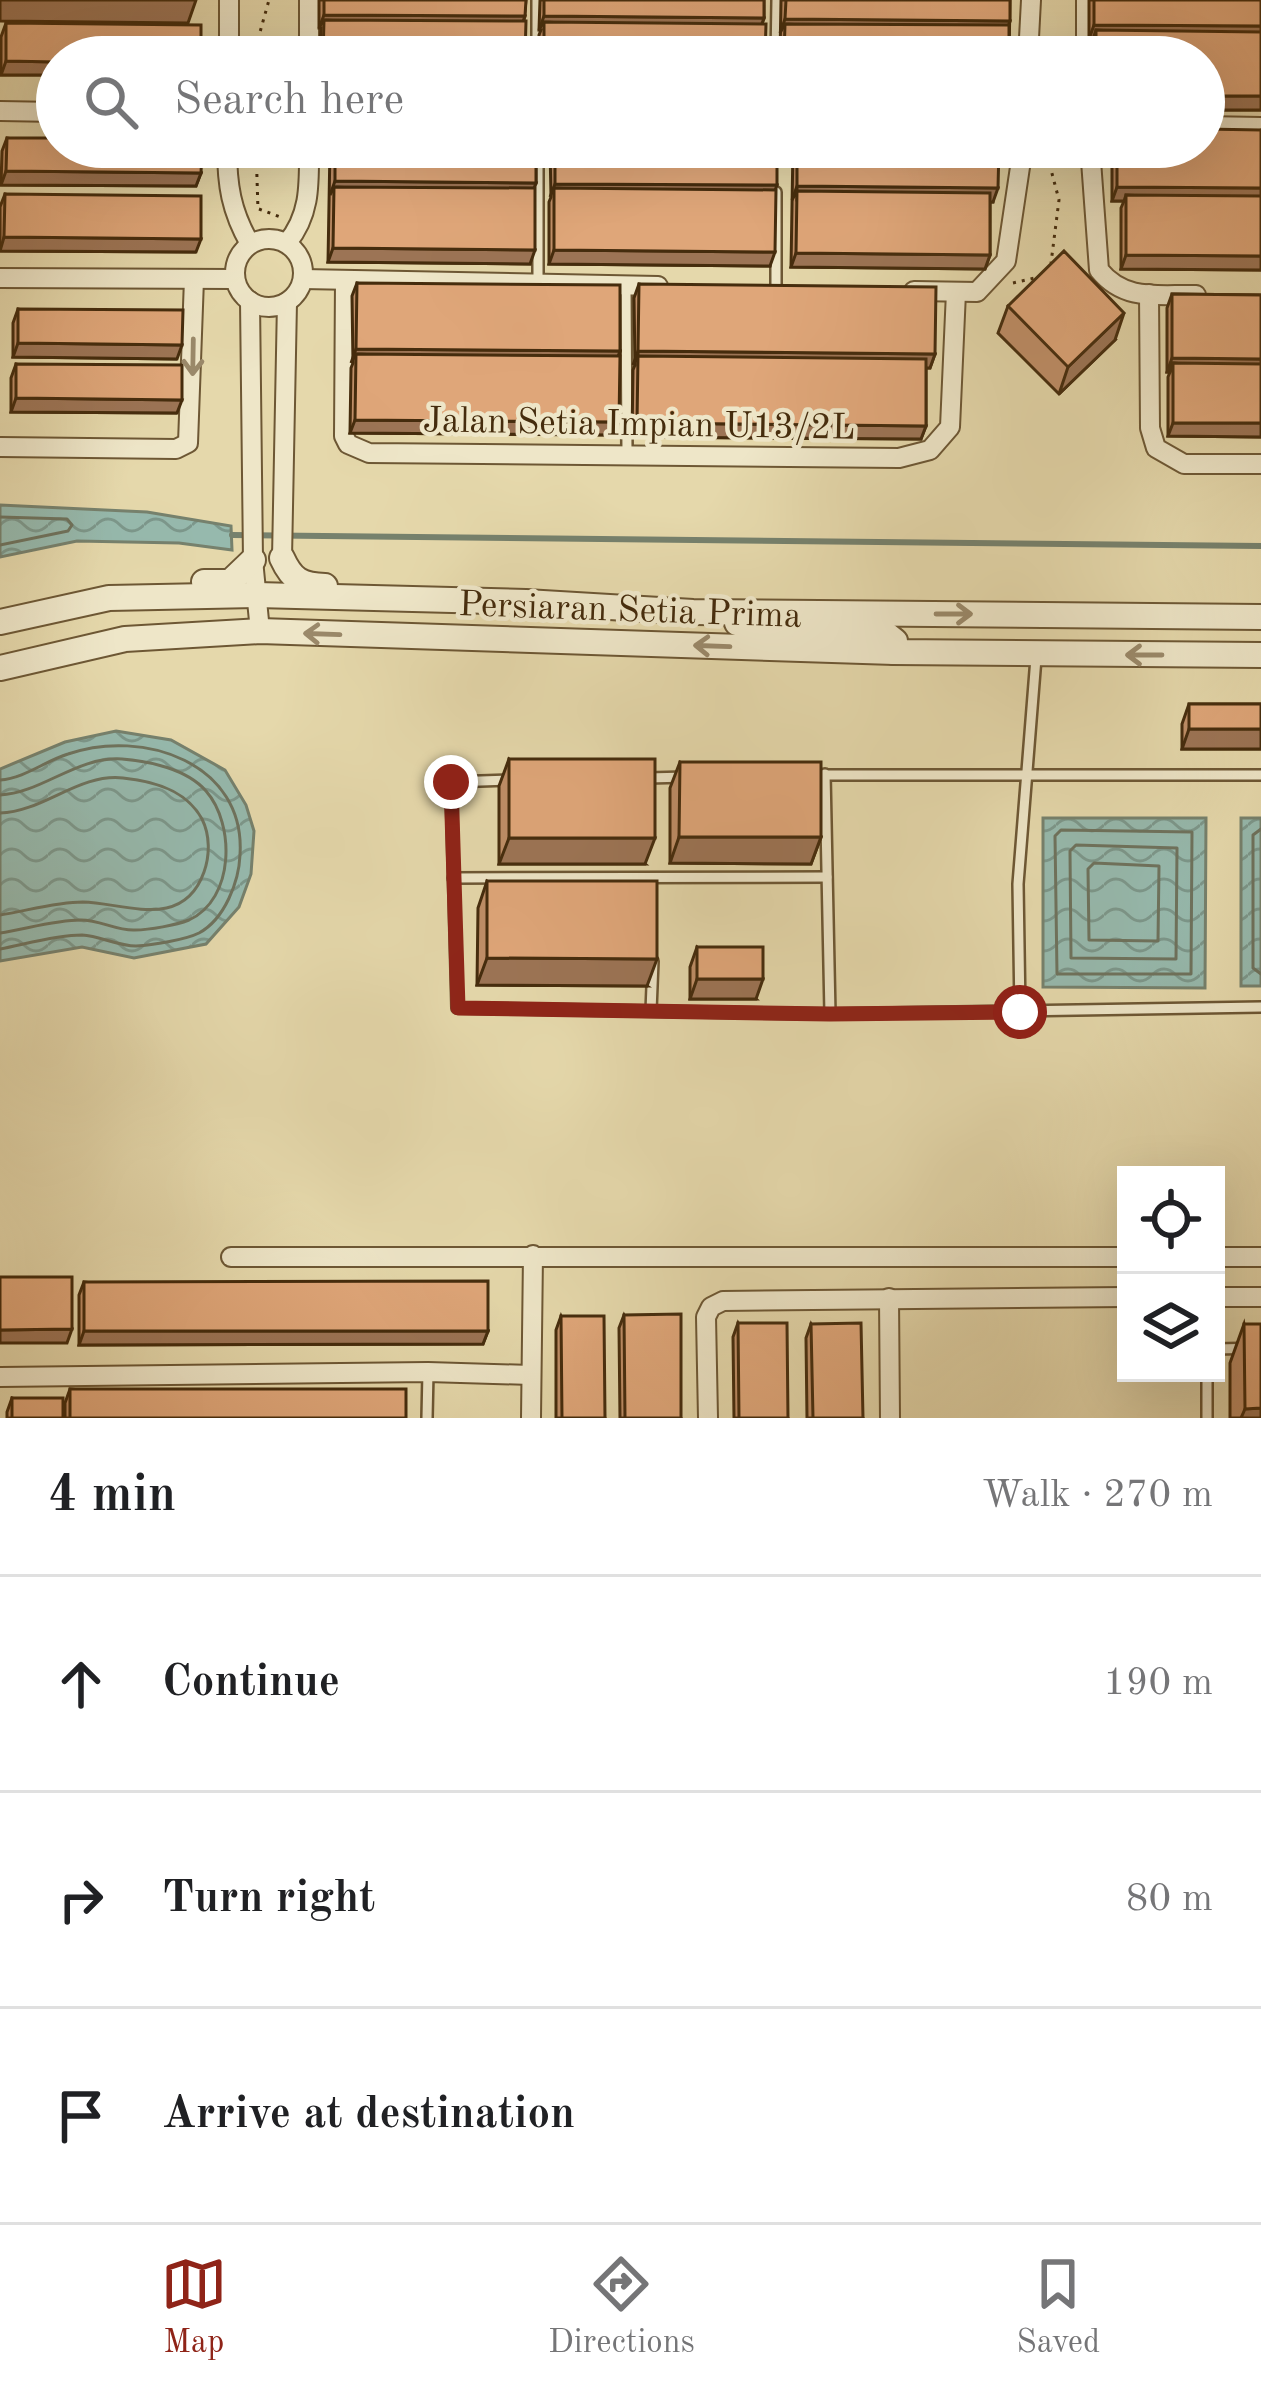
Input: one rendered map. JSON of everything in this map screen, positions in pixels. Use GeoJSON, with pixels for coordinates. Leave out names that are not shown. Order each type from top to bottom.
{"type":"FeatureCollection","features":[{"type":"Feature","properties":{"kind":"street"},"geometry":{"type":"LineString","coordinates":[[229,36],[230,0]]}},
{"type":"Feature","properties":{"kind":"street"},"geometry":{"type":"LineString","coordinates":[[308,0],[309,36]]}},
{"type":"Feature","properties":{"kind":"street"},"geometry":{"type":"LineString","coordinates":[[1029,36],[1030,0]]}},
{"type":"Feature","properties":{"kind":"street"},"geometry":{"type":"LineString","coordinates":[[1086,0],[1086,36]]}},
{"type":"Feature","properties":{"kind":"street"},"geometry":{"type":"LineString","coordinates":[[0,112],[36,112]]}},
{"type":"Feature","properties":{"kind":"street"},"geometry":{"type":"LineString","coordinates":[[1225,126],[1261,127]]}},
{"type":"Feature","properties":{"kind":"street"},"geometry":{"type":"LineString","coordinates":[[227,168],[238,223],[250,244]]}},
{"type":"Feature","properties":{"kind":"street"},"geometry":{"type":"LineString","coordinates":[[287,243],[309,201],[309,168]]}},
{"type":"Feature","properties":{"kind":"street"},"geometry":{"type":"LineString","coordinates":[[889,291],[967,292],[1006,261],[1020,168]]}},
{"type":"Feature","properties":{"kind":"street"},"geometry":{"type":"LineString","coordinates":[[1092,168],[1100,269],[1111,284],[1127,294],[1216,295]]}},
{"type":"Feature","properties":{"kind":"street"},"geometry":{"type":"LineString","coordinates":[[260,632],[253,558],[250,302],[235,279],[237,259],[250,244],[268,238],[287,243],[301,259],[303,279],[287,302],[282,558],[291,578],[307,585],[475,588],[526,602]]}},
{"type":"Feature","properties":{"kind":"street"},"geometry":{"type":"LineString","coordinates":[[0,278],[235,279]]}},
{"type":"Feature","properties":{"kind":"street"},"geometry":{"type":"LineString","coordinates":[[0,447],[176,449],[188,443],[194,279]]}},
{"type":"Feature","properties":{"kind":"street"},"geometry":{"type":"LineString","coordinates":[[303,279],[669,286]]}},
{"type":"Feature","properties":{"kind":"street","name":"Jalan Setia Impian U13/2L"},"geometry":{"type":"LineString","coordinates":[[345,280],[344,436],[354,448],[370,453],[899,458],[930,450],[950,427],[967,292]]}},
{"type":"Feature","properties":{"kind":"street"},"geometry":{"type":"LineString","coordinates":[[754,288],[798,289]]}},
{"type":"Feature","properties":{"kind":"street"},"geometry":{"type":"LineString","coordinates":[[1149,294],[1150,428],[1156,448],[1184,464],[1261,464]]}},
{"type":"Feature","properties":{"kind":"street"},"geometry":{"type":"LineString","coordinates":[[250,302],[268,307],[287,302]]}},
{"type":"Feature","properties":{"kind":"street"},"geometry":{"type":"LineString","coordinates":[[252,397],[285,398]]}},
{"type":"Feature","properties":{"kind":"street"},"geometry":{"type":"LineString","coordinates":[[109,598],[139,583],[230,582],[253,558]]}},
{"type":"Feature","properties":{"kind":"street","name":"Persiaran Setia Prima"},"geometry":{"type":"LineString","coordinates":[[0,622],[109,598],[257,595],[693,612],[1261,617]]}},
{"type":"Feature","properties":{"kind":"street"},"geometry":{"type":"LineString","coordinates":[[693,612],[766,630],[885,633],[895,641],[894,652]]}},
{"type":"Feature","properties":{"kind":"street","name":"Persiaran Setia Prima"},"geometry":{"type":"LineString","coordinates":[[0,668],[125,639],[260,632],[894,652],[1261,656]]}},
{"type":"Feature","properties":{"kind":"street"},"geometry":{"type":"LineString","coordinates":[[531,1418],[533,1255]]}},
{"type":"Feature","properties":{"kind":"street"},"geometry":{"type":"LineString","coordinates":[[231,1257],[1117,1257]]}},
{"type":"Feature","properties":{"kind":"street"},"geometry":{"type":"LineString","coordinates":[[1225,1257],[1261,1257]]}},
{"type":"Feature","properties":{"kind":"street"},"geometry":{"type":"LineString","coordinates":[[1225,1297],[1261,1297]]}},
{"type":"Feature","properties":{"kind":"street"},"geometry":{"type":"LineString","coordinates":[[889,1298],[890,1418]]}},
{"type":"Feature","properties":{"kind":"street"},"geometry":{"type":"LineString","coordinates":[[708,1418],[706,1317],[711,1307],[723,1301],[1117,1298]]}},
{"type":"Feature","properties":{"kind":"street"},"geometry":{"type":"LineString","coordinates":[[0,1377],[531,1375]]}},
{"type":"Feature","properties":{"kind":"lane"},"geometry":{"type":"LineString","coordinates":[[537,0],[538,36]]}},
{"type":"Feature","properties":{"kind":"lane"},"geometry":{"type":"LineString","coordinates":[[776,36],[777,0]]}},
{"type":"Feature","properties":{"kind":"lane"},"geometry":{"type":"LineString","coordinates":[[538,168],[538,284]]}},
{"type":"Feature","properties":{"kind":"lane"},"geometry":{"type":"LineString","coordinates":[[776,171],[776,289]]}},
{"type":"Feature","properties":{"kind":"lane"},"geometry":{"type":"LineString","coordinates":[[626,286],[626,455]]}},
{"type":"Feature","properties":{"kind":"lane"},"geometry":{"type":"LineString","coordinates":[[1020,1012],[1018,884],[1037,654]]}},
{"type":"Feature","properties":{"kind":"lane"},"geometry":{"type":"LineString","coordinates":[[801,775],[1261,775]]}},
{"type":"Feature","properties":{"kind":"lane"},"geometry":{"type":"LineString","coordinates":[[824,775],[830,1014]]}},
{"type":"Feature","properties":{"kind":"lane"},"geometry":{"type":"LineString","coordinates":[[638,778],[708,777]]}},
{"type":"Feature","properties":{"kind":"lane"},"geometry":{"type":"LineString","coordinates":[[521,780],[451,782],[458,1008],[830,1014],[1261,1007]]}},
{"type":"Feature","properties":{"kind":"lane"},"geometry":{"type":"LineString","coordinates":[[656,877],[656,899]]}},
{"type":"Feature","properties":{"kind":"lane"},"geometry":{"type":"LineString","coordinates":[[453,878],[827,877]]}},
{"type":"Feature","properties":{"kind":"lane"},"geometry":{"type":"LineString","coordinates":[[651,1011],[654,944]]}},
{"type":"Feature","properties":{"kind":"lane"},"geometry":{"type":"LineString","coordinates":[[1225,1348],[1261,1348]]}},
{"type":"Feature","properties":{"kind":"lane"},"geometry":{"type":"LineString","coordinates":[[427,1418],[428,1372]]}},
{"type":"Feature","properties":{"kind":"lane"},"geometry":{"type":"LineString","coordinates":[[1207,1418],[1208,1382]]}},
{"type":"Feature","properties":{"kind":"path"},"geometry":{"type":"LineString","coordinates":[[259,36],[269,0]]}},
{"type":"Feature","properties":{"kind":"path"},"geometry":{"type":"LineString","coordinates":[[238,223],[260,209],[257,168]]}},
{"type":"Feature","properties":{"kind":"path"},"geometry":{"type":"LineString","coordinates":[[1013,283],[1049,274],[1059,200],[1051,168]]}},
{"type":"Feature","properties":{"kind":"water"},"geometry":{"type":"Polygon","coordinates":[[[0,505],[147,512],[231,526],[232,550],[179,543],[77,541],[0,557],[0,505]]]}},
{"type":"Feature","properties":{"kind":"water"},"geometry":{"type":"Polygon","coordinates":[[[116,731],[171,740],[225,770],[246,805],[254,831],[251,874],[239,907],[206,944],[134,958],[82,947],[0,961],[0,769],[65,742],[116,731]]]}},
{"type":"Feature","properties":{"kind":"water"},"geometry":{"type":"Polygon","coordinates":[[[1043,818],[1206,818],[1205,988],[1043,987],[1043,818]]]}},
{"type":"Feature","properties":{"kind":"water"},"geometry":{"type":"Polygon","coordinates":[[[1241,818],[1261,818],[1261,986],[1241,986],[1241,818]]]}},
{"type":"Feature","properties":{"kind":"building"},"geometry":{"type":"Polygon","coordinates":[[[324,0],[526,0],[525,16],[324,15],[324,0]]]}},
{"type":"Feature","properties":{"kind":"building"},"geometry":{"type":"Polygon","coordinates":[[[544,0],[764,0],[764,18],[544,16],[544,0]]]}},
{"type":"Feature","properties":{"kind":"building"},"geometry":{"type":"Polygon","coordinates":[[[786,0],[1010,0],[1010,21],[785,19],[786,0]]]}},
{"type":"Feature","properties":{"kind":"building"},"geometry":{"type":"Polygon","coordinates":[[[1094,0],[1261,0],[1261,26],[1094,25],[1094,0]]]}},
{"type":"Feature","properties":{"kind":"building"},"geometry":{"type":"Polygon","coordinates":[[[324,20],[526,21],[526,36],[324,36],[324,20]]]}},
{"type":"Feature","properties":{"kind":"building"},"geometry":{"type":"Polygon","coordinates":[[[544,22],[766,24],[766,36],[544,36],[544,22]]]}},
{"type":"Feature","properties":{"kind":"building"},"geometry":{"type":"Polygon","coordinates":[[[6,23],[201,25],[201,36],[36,36],[36,62],[6,61],[6,23]]]}},
{"type":"Feature","properties":{"kind":"building"},"geometry":{"type":"Polygon","coordinates":[[[785,24],[1009,25],[1009,36],[785,36],[785,24]]]}},
{"type":"Feature","properties":{"kind":"building"},"geometry":{"type":"Polygon","coordinates":[[[1096,30],[1261,32],[1261,96],[1225,96],[1225,36],[1096,36],[1096,30]]]}},
{"type":"Feature","properties":{"kind":"building"},"geometry":{"type":"Polygon","coordinates":[[[1225,129],[1261,130],[1261,188],[1117,187],[1117,168],[1225,168],[1225,129]]]}},
{"type":"Feature","properties":{"kind":"building"},"geometry":{"type":"Polygon","coordinates":[[[7,138],[36,138],[36,168],[201,168],[201,173],[6,171],[7,138]]]}},
{"type":"Feature","properties":{"kind":"building"},"geometry":{"type":"Polygon","coordinates":[[[335,168],[536,168],[536,183],[335,181],[335,168]]]}},
{"type":"Feature","properties":{"kind":"building"},"geometry":{"type":"Polygon","coordinates":[[[555,168],[777,168],[777,185],[555,184],[555,168]]]}},
{"type":"Feature","properties":{"kind":"building"},"geometry":{"type":"Polygon","coordinates":[[[797,168],[998,168],[998,188],[797,186],[797,168]]]}},
{"type":"Feature","properties":{"kind":"building"},"geometry":{"type":"Polygon","coordinates":[[[334,187],[535,188],[535,250],[333,248],[334,187]]]}},
{"type":"Feature","properties":{"kind":"building"},"geometry":{"type":"Polygon","coordinates":[[[554,188],[776,190],[775,252],[554,250],[554,188]]]}},
{"type":"Feature","properties":{"kind":"building"},"geometry":{"type":"Polygon","coordinates":[[[797,191],[990,193],[990,255],[796,253],[797,191]]]}},
{"type":"Feature","properties":{"kind":"building"},"geometry":{"type":"Polygon","coordinates":[[[5,194],[201,196],[201,239],[4,237],[5,194]]]}},
{"type":"Feature","properties":{"kind":"building"},"geometry":{"type":"Polygon","coordinates":[[[1126,195],[1261,196],[1261,256],[1126,255],[1126,195]]]}},
{"type":"Feature","properties":{"kind":"building"},"geometry":{"type":"Polygon","coordinates":[[[1064,251],[1124,313],[1068,367],[1008,306],[1064,251]]]}},
{"type":"Feature","properties":{"kind":"building"},"geometry":{"type":"Polygon","coordinates":[[[357,283],[620,285],[620,351],[356,349],[357,283]]]}},
{"type":"Feature","properties":{"kind":"building"},"geometry":{"type":"Polygon","coordinates":[[[639,284],[936,287],[935,354],[638,351],[639,284]]]}},
{"type":"Feature","properties":{"kind":"building"},"geometry":{"type":"Polygon","coordinates":[[[1172,294],[1261,295],[1261,359],[1172,358],[1172,294]]]}},
{"type":"Feature","properties":{"kind":"building"},"geometry":{"type":"Polygon","coordinates":[[[18,309],[183,310],[182,345],[18,343],[18,309]]]}},
{"type":"Feature","properties":{"kind":"building"},"geometry":{"type":"Polygon","coordinates":[[[356,354],[620,356],[619,422],[355,420],[356,354]]]}},
{"type":"Feature","properties":{"kind":"building"},"geometry":{"type":"Polygon","coordinates":[[[638,356],[926,359],[926,426],[637,423],[638,356]]]}},
{"type":"Feature","properties":{"kind":"building"},"geometry":{"type":"Polygon","coordinates":[[[1173,363],[1261,364],[1261,423],[1173,423],[1173,363]]]}},
{"type":"Feature","properties":{"kind":"building"},"geometry":{"type":"Polygon","coordinates":[[[16,364],[182,365],[182,400],[16,398],[16,364]]]}},
{"type":"Feature","properties":{"kind":"building"},"geometry":{"type":"Polygon","coordinates":[[[1189,704],[1261,704],[1261,729],[1189,729],[1189,704]]]}},
{"type":"Feature","properties":{"kind":"building"},"geometry":{"type":"Polygon","coordinates":[[[509,759],[655,759],[655,838],[509,838],[509,759]]]}},
{"type":"Feature","properties":{"kind":"building"},"geometry":{"type":"Polygon","coordinates":[[[680,762],[821,762],[821,837],[679,837],[680,762]]]}},
{"type":"Feature","properties":{"kind":"building"},"geometry":{"type":"Polygon","coordinates":[[[487,881],[657,881],[657,959],[487,958],[487,881]]]}},
{"type":"Feature","properties":{"kind":"building"},"geometry":{"type":"Polygon","coordinates":[[[697,947],[763,947],[763,979],[697,979],[697,947]]]}},
{"type":"Feature","properties":{"kind":"building"},"geometry":{"type":"Polygon","coordinates":[[[0,1277],[72,1277],[72,1329],[0,1330],[0,1277]]]}},
{"type":"Feature","properties":{"kind":"building"},"geometry":{"type":"Polygon","coordinates":[[[488,1281],[488,1331],[84,1331],[84,1282],[488,1281]]]}},
{"type":"Feature","properties":{"kind":"building"},"geometry":{"type":"Polygon","coordinates":[[[681,1314],[681,1418],[625,1418],[624,1315],[681,1314]]]}},
{"type":"Feature","properties":{"kind":"building"},"geometry":{"type":"Polygon","coordinates":[[[561,1316],[604,1316],[605,1418],[562,1418],[561,1316]]]}},
{"type":"Feature","properties":{"kind":"building"},"geometry":{"type":"Polygon","coordinates":[[[738,1323],[787,1323],[788,1418],[739,1418],[738,1323]]]}},
{"type":"Feature","properties":{"kind":"building"},"geometry":{"type":"Polygon","coordinates":[[[861,1323],[863,1418],[813,1418],[811,1324],[861,1323]]]}},
{"type":"Feature","properties":{"kind":"building"},"geometry":{"type":"Polygon","coordinates":[[[1244,1324],[1261,1324],[1261,1408],[1245,1409],[1244,1324]]]}},
{"type":"Feature","properties":{"kind":"building"},"geometry":{"type":"Polygon","coordinates":[[[70,1389],[406,1389],[406,1418],[70,1418],[70,1389]]]}},
{"type":"Feature","properties":{"kind":"building"},"geometry":{"type":"Polygon","coordinates":[[[12,1398],[63,1398],[63,1418],[12,1418],[12,1398]]]}},
{"type":"Feature","properties":{"kind":"waterway"},"geometry":{"type":"LineString","coordinates":[[232,535],[1261,546]]}},
{"type":"Feature","properties":{"kind":"route"},"geometry":{"type":"LineString","coordinates":[[451,782],[458,1008],[1020,1012]]}}]}
